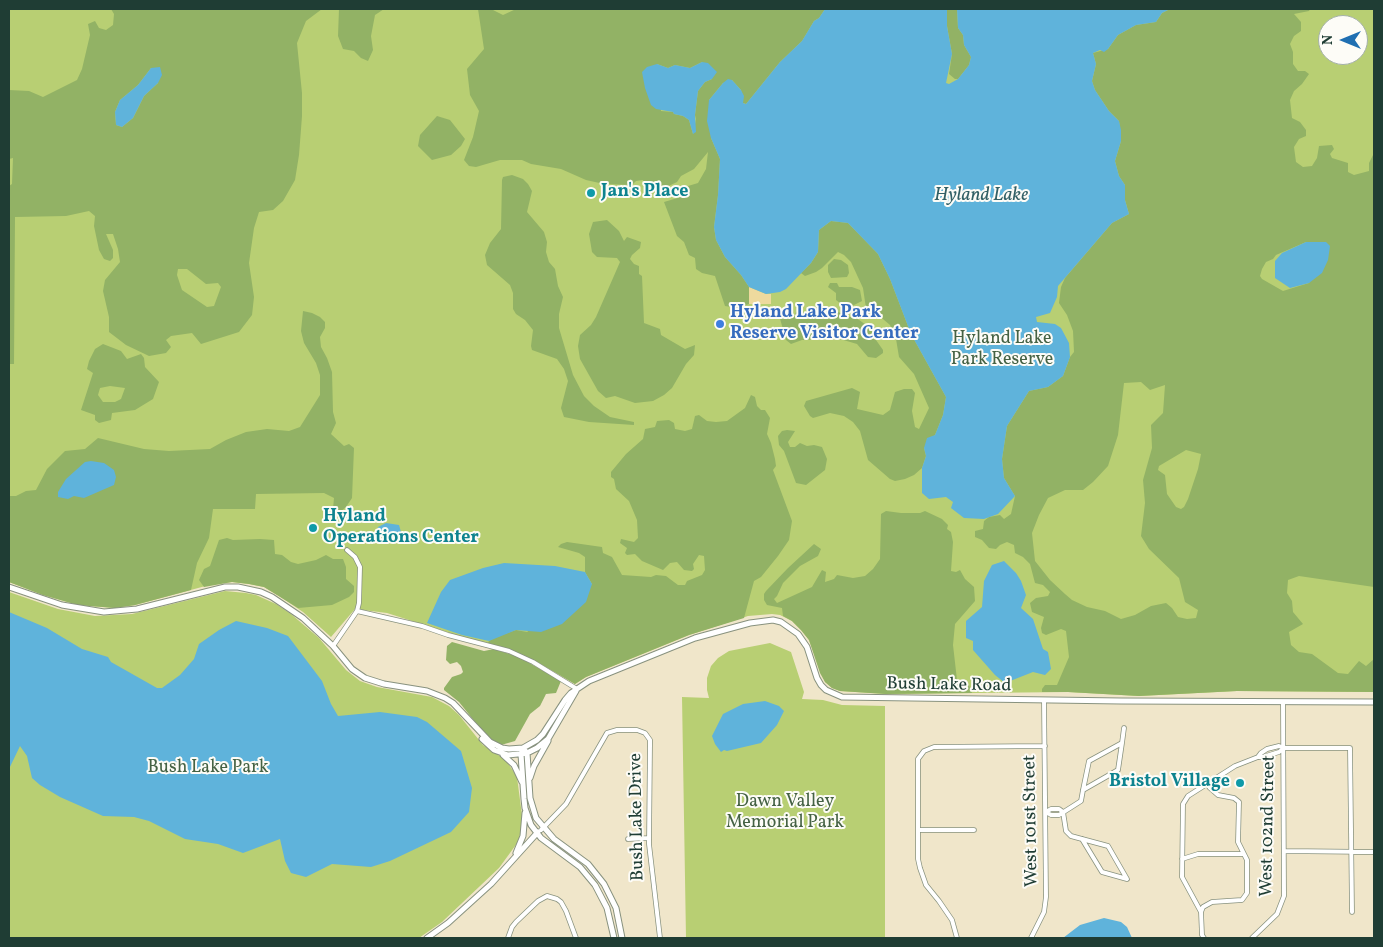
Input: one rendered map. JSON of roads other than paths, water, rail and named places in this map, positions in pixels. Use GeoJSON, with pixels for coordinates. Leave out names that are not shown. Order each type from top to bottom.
{"type":"FeatureCollection","features":[{"type":"Feature","properties":{"kind":"street"},"geometry":{"type":"LineString","coordinates":[[333,646],[357,611],[359,604],[360,567],[355,557],[347,550]]}},
{"type":"Feature","properties":{"kind":"street"},"geometry":{"type":"LineString","coordinates":[[9,587],[62,606],[104,612],[137,608],[225,587],[249,589],[272,597],[290,608],[316,629],[352,669],[365,678],[384,684],[436,694],[454,703],[486,743],[514,765],[522,784]]}},
{"type":"Feature","properties":{"kind":"street"},"geometry":{"type":"LineString","coordinates":[[357,611],[422,626],[509,651],[527,659],[577,689],[530,774],[529,786]]}},
{"type":"Feature","properties":{"kind":"street","name":"Bush Lake Road"},"geometry":{"type":"LineString","coordinates":[[523,752],[544,734],[565,700],[577,689],[600,676],[695,638],[750,622],[773,620],[782,622],[798,634],[807,647],[821,685],[826,690],[842,697],[1374,702]]}},
{"type":"Feature","properties":{"kind":"street","name":"West 101st Street"},"geometry":{"type":"LineString","coordinates":[[1031,938],[1046,904],[1044,700]]}},
{"type":"Feature","properties":{"kind":"street","name":"West 102nd Street"},"geometry":{"type":"LineString","coordinates":[[1252,938],[1277,914],[1282,906],[1286,886],[1283,702]]}},
{"type":"Feature","properties":{"kind":"street"},"geometry":{"type":"LineString","coordinates":[[470,722],[495,745],[523,752]]}},
{"type":"Feature","properties":{"kind":"street"},"geometry":{"type":"LineString","coordinates":[[1083,790],[1118,770],[1125,732],[1124,728]]}},
{"type":"Feature","properties":{"kind":"street","name":"Bush Lake Drive"},"geometry":{"type":"LineString","coordinates":[[540,830],[566,804],[607,733],[617,730],[636,730],[645,733],[650,740],[650,865],[660,938]]}},
{"type":"Feature","properties":{"kind":"street"},"geometry":{"type":"LineString","coordinates":[[501,753],[508,755],[523,752],[542,744],[552,732]]}},
{"type":"Feature","properties":{"kind":"street"},"geometry":{"type":"LineString","coordinates":[[1046,812],[1059,815],[1081,802],[1090,762],[1122,742]]}},
{"type":"Feature","properties":{"kind":"street"},"geometry":{"type":"LineString","coordinates":[[957,938],[949,916],[922,877],[918,859],[918,759],[924,751],[934,747],[1045,746]]}},
{"type":"Feature","properties":{"kind":"street"},"geometry":{"type":"LineString","coordinates":[[1204,938],[1202,935],[1201,912],[1184,882],[1182,873],[1183,804],[1188,796],[1235,766],[1258,757],[1279,752],[1284,748],[1350,748],[1352,912]]}},
{"type":"Feature","properties":{"kind":"street"},"geometry":{"type":"LineString","coordinates":[[513,859],[525,827],[522,784],[523,752]]}},
{"type":"Feature","properties":{"kind":"street"},"geometry":{"type":"LineString","coordinates":[[523,752],[532,807],[540,830],[550,845],[580,867],[596,885],[607,908],[614,938]]}},
{"type":"Feature","properties":{"kind":"street"},"geometry":{"type":"LineString","coordinates":[[1201,912],[1203,907],[1212,902],[1238,901],[1245,897],[1247,893],[1247,866],[1238,842],[1239,802],[1234,798],[1218,795],[1207,784]]}},
{"type":"Feature","properties":{"kind":"street"},"geometry":{"type":"LineString","coordinates":[[525,808],[531,825],[588,864],[604,884],[616,908],[622,938]]}},
{"type":"Feature","properties":{"kind":"street"},"geometry":{"type":"LineString","coordinates":[[1063,812],[1067,833],[1071,836],[1108,846],[1127,879],[1102,872],[1082,839]]}},
{"type":"Feature","properties":{"kind":"street"},"geometry":{"type":"LineString","coordinates":[[427,938],[448,923],[491,884],[540,830]]}},
{"type":"Feature","properties":{"kind":"street"},"geometry":{"type":"LineString","coordinates":[[918,830],[974,830]]}},
{"type":"Feature","properties":{"kind":"street"},"geometry":{"type":"LineString","coordinates":[[628,839],[649,838]]}},
{"type":"Feature","properties":{"kind":"street"},"geometry":{"type":"LineString","coordinates":[[1285,851],[1374,852]]}},
{"type":"Feature","properties":{"kind":"street"},"geometry":{"type":"LineString","coordinates":[[1182,859],[1198,854],[1243,854]]}},
{"type":"Feature","properties":{"kind":"street"},"geometry":{"type":"LineString","coordinates":[[508,938],[516,922],[538,900],[547,896],[557,898],[561,902],[576,938]]}},
{"type":"Feature","properties":{"kind":"water","name":"Hyland Lake"},"geometry":{"type":"Polygon","coordinates":[[[825,9],[947,9],[947,26],[952,54],[946,83],[949,84],[958,79],[969,65],[971,57],[964,45],[963,35],[958,28],[957,9],[1170,9],[1162,13],[1156,22],[1136,25],[1118,35],[1104,52],[1100,50],[1093,53],[1096,64],[1092,81],[1095,90],[1109,111],[1119,121],[1121,141],[1115,161],[1119,176],[1125,185],[1125,200],[1129,214],[1112,223],[1058,286],[1057,297],[1050,313],[1036,317],[1037,322],[1055,324],[1061,328],[1069,343],[1070,357],[1063,376],[1048,387],[1029,391],[1007,426],[1002,459],[1004,478],[1015,496],[998,514],[984,519],[964,518],[951,508],[953,502],[946,497],[929,499],[922,493],[922,468],[926,456],[924,448],[927,438],[935,435],[943,415],[946,397],[911,334],[890,279],[878,254],[848,223],[831,221],[819,230],[818,252],[811,263],[786,289],[766,294],[749,287],[725,257],[716,240],[714,227],[720,159],[711,138],[707,121],[709,100],[728,79],[732,80],[741,90],[744,96],[743,103],[746,104],[780,62],[802,41],[814,21],[819,18],[825,9]]]}},
{"type":"Feature","properties":{"kind":"water"},"geometry":{"type":"Polygon","coordinates":[[[702,62],[708,63],[717,72],[698,91],[695,115],[696,132],[693,134],[689,120],[673,112],[656,109],[651,105],[642,72],[647,67],[657,64],[668,68],[675,65],[690,68],[702,62]]]}},
{"type":"Feature","properties":{"kind":"water"},"geometry":{"type":"Polygon","coordinates":[[[160,67],[162,75],[158,83],[144,96],[133,118],[122,127],[116,125],[115,112],[120,100],[138,85],[151,68],[160,67]]]}},
{"type":"Feature","properties":{"kind":"water"},"geometry":{"type":"Polygon","coordinates":[[[1306,242],[1326,242],[1330,246],[1328,260],[1322,273],[1309,283],[1290,288],[1275,278],[1275,261],[1282,253],[1306,242]]]}},
{"type":"Feature","properties":{"kind":"water"},"geometry":{"type":"Polygon","coordinates":[[[85,462],[104,463],[114,470],[116,477],[114,485],[84,498],[74,496],[68,499],[58,497],[58,492],[66,479],[85,462]]]}},
{"type":"Feature","properties":{"kind":"water"},"geometry":{"type":"Polygon","coordinates":[[[386,523],[399,525],[401,532],[398,539],[387,538],[377,532],[378,527],[386,523]]]}},
{"type":"Feature","properties":{"kind":"water"},"geometry":{"type":"Polygon","coordinates":[[[1004,561],[1021,581],[1026,595],[1021,608],[1033,619],[1043,649],[1048,652],[1051,669],[1045,675],[1033,672],[1005,683],[995,675],[973,650],[973,641],[966,638],[966,621],[982,607],[984,581],[992,565],[1004,561]]]}},
{"type":"Feature","properties":{"kind":"water"},"geometry":{"type":"Polygon","coordinates":[[[504,563],[555,566],[585,572],[592,584],[586,602],[562,624],[541,632],[516,630],[489,641],[462,635],[427,623],[441,592],[450,580],[483,568],[504,563]]]}},
{"type":"Feature","properties":{"kind":"water"},"geometry":{"type":"Polygon","coordinates":[[[9,612],[47,628],[82,649],[108,657],[111,662],[157,688],[162,688],[180,675],[194,659],[199,644],[236,621],[267,628],[288,636],[322,681],[338,716],[380,712],[417,717],[427,722],[461,751],[472,788],[469,812],[451,832],[390,861],[371,867],[332,864],[306,877],[291,873],[285,861],[280,839],[243,853],[218,844],[185,839],[149,821],[134,817],[103,816],[60,797],[40,785],[32,778],[27,756],[20,746],[9,769],[9,612]]]}},
{"type":"Feature","properties":{"kind":"water"},"geometry":{"type":"Polygon","coordinates":[[[765,701],[779,706],[784,711],[777,725],[761,743],[721,752],[712,736],[723,714],[743,704],[765,701]]]}},
{"type":"Feature","properties":{"kind":"water"},"geometry":{"type":"Polygon","coordinates":[[[1104,918],[1121,922],[1127,927],[1132,938],[1063,938],[1080,925],[1104,918]]]}},
{"type":"Feature","properties":{"kind":"place","name":"Jan's Place"},"geometry":{"type":"Point","coordinates":[591,193]}},
{"type":"Feature","properties":{"kind":"place","name":"Hyland Lake Park Reserve Visitor Center"},"geometry":{"type":"Point","coordinates":[720,324]}},
{"type":"Feature","properties":{"kind":"place","name":"Hyland Operations Center"},"geometry":{"type":"Point","coordinates":[313,528]}},
{"type":"Feature","properties":{"kind":"place","name":"Bristol Village"},"geometry":{"type":"Point","coordinates":[1240,783]}},
{"type":"Feature","properties":{"kind":"park label","name":"Hyland Lake Park Reserve"},"geometry":{"type":"Point","coordinates":[1002,350]}},
{"type":"Feature","properties":{"kind":"park label","name":"Bush Lake Park"},"geometry":{"type":"Point","coordinates":[208,769]}},
{"type":"Feature","properties":{"kind":"park label","name":"Dawn Valley Memorial Park"},"geometry":{"type":"Point","coordinates":[785,813]}}]}
